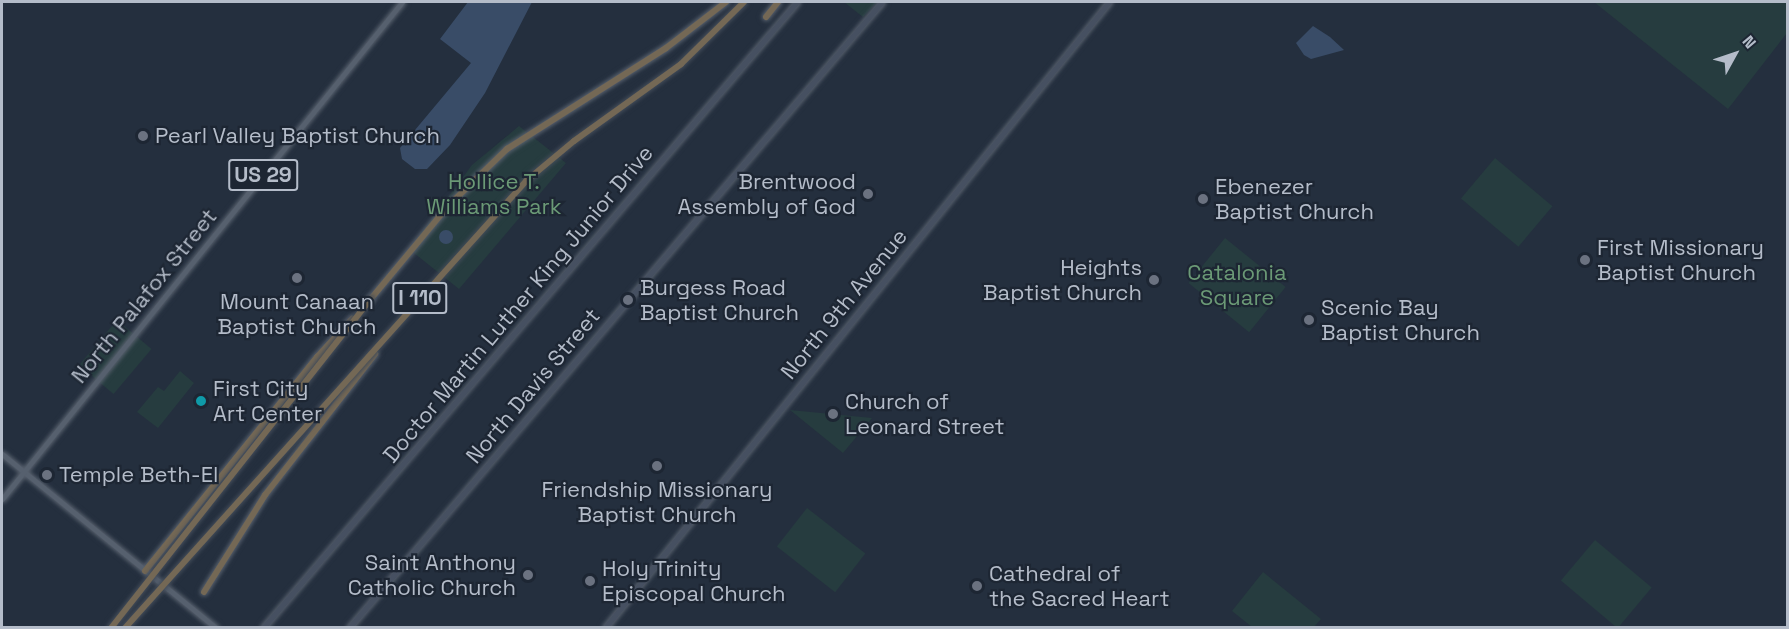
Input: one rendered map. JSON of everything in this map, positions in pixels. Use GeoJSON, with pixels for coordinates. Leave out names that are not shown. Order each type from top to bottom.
{"type":"FeatureCollection","features":[{"type":"Feature","properties":{"kind":"highway","name":"I 110"},"geometry":{"type":"LineString","coordinates":[[111,627],[371,299],[449,205],[507,149],[666,48],[726,2]]}},
{"type":"Feature","properties":{"kind":"highway","name":"I 110"},"geometry":{"type":"LineString","coordinates":[[125,627],[419,299],[543,166],[681,64],[744,2]]}},
{"type":"Feature","properties":{"kind":"highway"},"geometry":{"type":"LineString","coordinates":[[766,17],[778,2]]}},
{"type":"Feature","properties":{"kind":"highway"},"geometry":{"type":"LineString","coordinates":[[142,569],[317,357],[371,299]]}},
{"type":"Feature","properties":{"kind":"highway"},"geometry":{"type":"LineString","coordinates":[[204,592],[265,495],[419,299]]}},
{"type":"Feature","properties":{"kind":"main road","name":"North Palafox Street"},"geometry":{"type":"LineString","coordinates":[[2,499],[402,2]]}},
{"type":"Feature","properties":{"kind":"main road","name":"Doctor Martin Luther King Junior Drive"},"geometry":{"type":"LineString","coordinates":[[263,627],[797,2]]}},
{"type":"Feature","properties":{"kind":"main road","name":"North Davis Street"},"geometry":{"type":"LineString","coordinates":[[349,627],[882,2]]}},
{"type":"Feature","properties":{"kind":"main road","name":"North 9th Avenue"},"geometry":{"type":"LineString","coordinates":[[605,627],[1109,2]]}},
{"type":"Feature","properties":{"kind":"main road"},"geometry":{"type":"LineString","coordinates":[[2,454],[216,627]]}},
{"type":"Feature","properties":{"kind":"green space"},"geometry":{"type":"Polygon","coordinates":[[[844,2],[877,2],[863,17],[844,2]]]}},
{"type":"Feature","properties":{"kind":"green space"},"geometry":{"type":"Polygon","coordinates":[[[1594,2],[1787,2],[1787,33],[1728,109],[1594,2]]]}},
{"type":"Feature","properties":{"kind":"green space","name":"Hollice T. Williams Park"},"geometry":{"type":"Polygon","coordinates":[[[519,126],[566,163],[459,289],[409,249],[472,165],[519,126]]]}},
{"type":"Feature","properties":{"kind":"green space"},"geometry":{"type":"Polygon","coordinates":[[[1495,158],[1552,206],[1518,247],[1461,199],[1495,158]]]}},
{"type":"Feature","properties":{"kind":"green space","name":"Catalonia Square"},"geometry":{"type":"Polygon","coordinates":[[[1225,238],[1286,287],[1249,332],[1188,283],[1225,238]]]}},
{"type":"Feature","properties":{"kind":"green space"},"geometry":{"type":"Polygon","coordinates":[[[117,320],[151,349],[114,394],[79,365],[117,320]]]}},
{"type":"Feature","properties":{"kind":"green space"},"geometry":{"type":"Polygon","coordinates":[[[180,371],[194,383],[158,428],[137,412],[158,387],[164,391],[180,371]]]}},
{"type":"Feature","properties":{"kind":"green space"},"geometry":{"type":"Polygon","coordinates":[[[790,410],[872,418],[843,453],[790,410]]]}},
{"type":"Feature","properties":{"kind":"green space"},"geometry":{"type":"Polygon","coordinates":[[[807,508],[865,554],[835,592],[777,547],[807,508]]]}},
{"type":"Feature","properties":{"kind":"green space"},"geometry":{"type":"Polygon","coordinates":[[[1595,540],[1652,588],[1617,628],[1561,581],[1595,540]]]}},
{"type":"Feature","properties":{"kind":"green space"},"geometry":{"type":"Polygon","coordinates":[[[1263,572],[1321,619],[1314,627],[1252,627],[1232,611],[1263,572]]]}},
{"type":"Feature","properties":{"kind":"water"},"geometry":{"type":"Polygon","coordinates":[[[468,2],[532,2],[485,93],[450,145],[427,169],[415,169],[402,159],[400,148],[471,63],[440,39],[468,2]]]}},
{"type":"Feature","properties":{"kind":"water"},"geometry":{"type":"Polygon","coordinates":[[[1313,26],[1344,50],[1311,59],[1304,55],[1296,43],[1313,26]]]}},
{"type":"Feature","properties":{"kind":"water"},"geometry":{"type":"Polygon","coordinates":[[[443,230],[449,230],[453,237],[449,244],[443,244],[439,240],[439,234],[443,230]]]}},
{"type":"Feature","properties":{"kind":"place","name":"Pearl Valley Baptist Church"},"geometry":{"type":"Point","coordinates":[143,136]}},
{"type":"Feature","properties":{"kind":"place","name":"Brentwood Assembly of God"},"geometry":{"type":"Point","coordinates":[868,194]}},
{"type":"Feature","properties":{"kind":"place","name":"Ebenezer Baptist Church"},"geometry":{"type":"Point","coordinates":[1203,199]}},
{"type":"Feature","properties":{"kind":"place","name":"First Missionary Baptist Church"},"geometry":{"type":"Point","coordinates":[1585,260]}},
{"type":"Feature","properties":{"kind":"place","name":"Mount Canaan Baptist Church"},"geometry":{"type":"Point","coordinates":[297,278]}},
{"type":"Feature","properties":{"kind":"place","name":"Heights Baptist Church"},"geometry":{"type":"Point","coordinates":[1154,280]}},
{"type":"Feature","properties":{"kind":"place","name":"Burgess Road Baptist Church"},"geometry":{"type":"Point","coordinates":[628,300]}},
{"type":"Feature","properties":{"kind":"place","name":"Scenic Bay Baptist Church"},"geometry":{"type":"Point","coordinates":[1309,320]}},
{"type":"Feature","properties":{"kind":"place","name":"First City Art Center"},"geometry":{"type":"Point","coordinates":[201,401]}},
{"type":"Feature","properties":{"kind":"place","name":"Church of Leonard Street"},"geometry":{"type":"Point","coordinates":[833,414]}},
{"type":"Feature","properties":{"kind":"place","name":"Friendship Missionary Baptist Church"},"geometry":{"type":"Point","coordinates":[657,466]}},
{"type":"Feature","properties":{"kind":"place","name":"Temple Beth-El"},"geometry":{"type":"Point","coordinates":[47,475]}},
{"type":"Feature","properties":{"kind":"place","name":"Saint Anthony Catholic Church"},"geometry":{"type":"Point","coordinates":[528,575]}},
{"type":"Feature","properties":{"kind":"place","name":"Holy Trinity Episcopal Church"},"geometry":{"type":"Point","coordinates":[590,581]}},
{"type":"Feature","properties":{"kind":"place","name":"Cathedral of the Sacred Heart"},"geometry":{"type":"Point","coordinates":[977,586]}}]}
